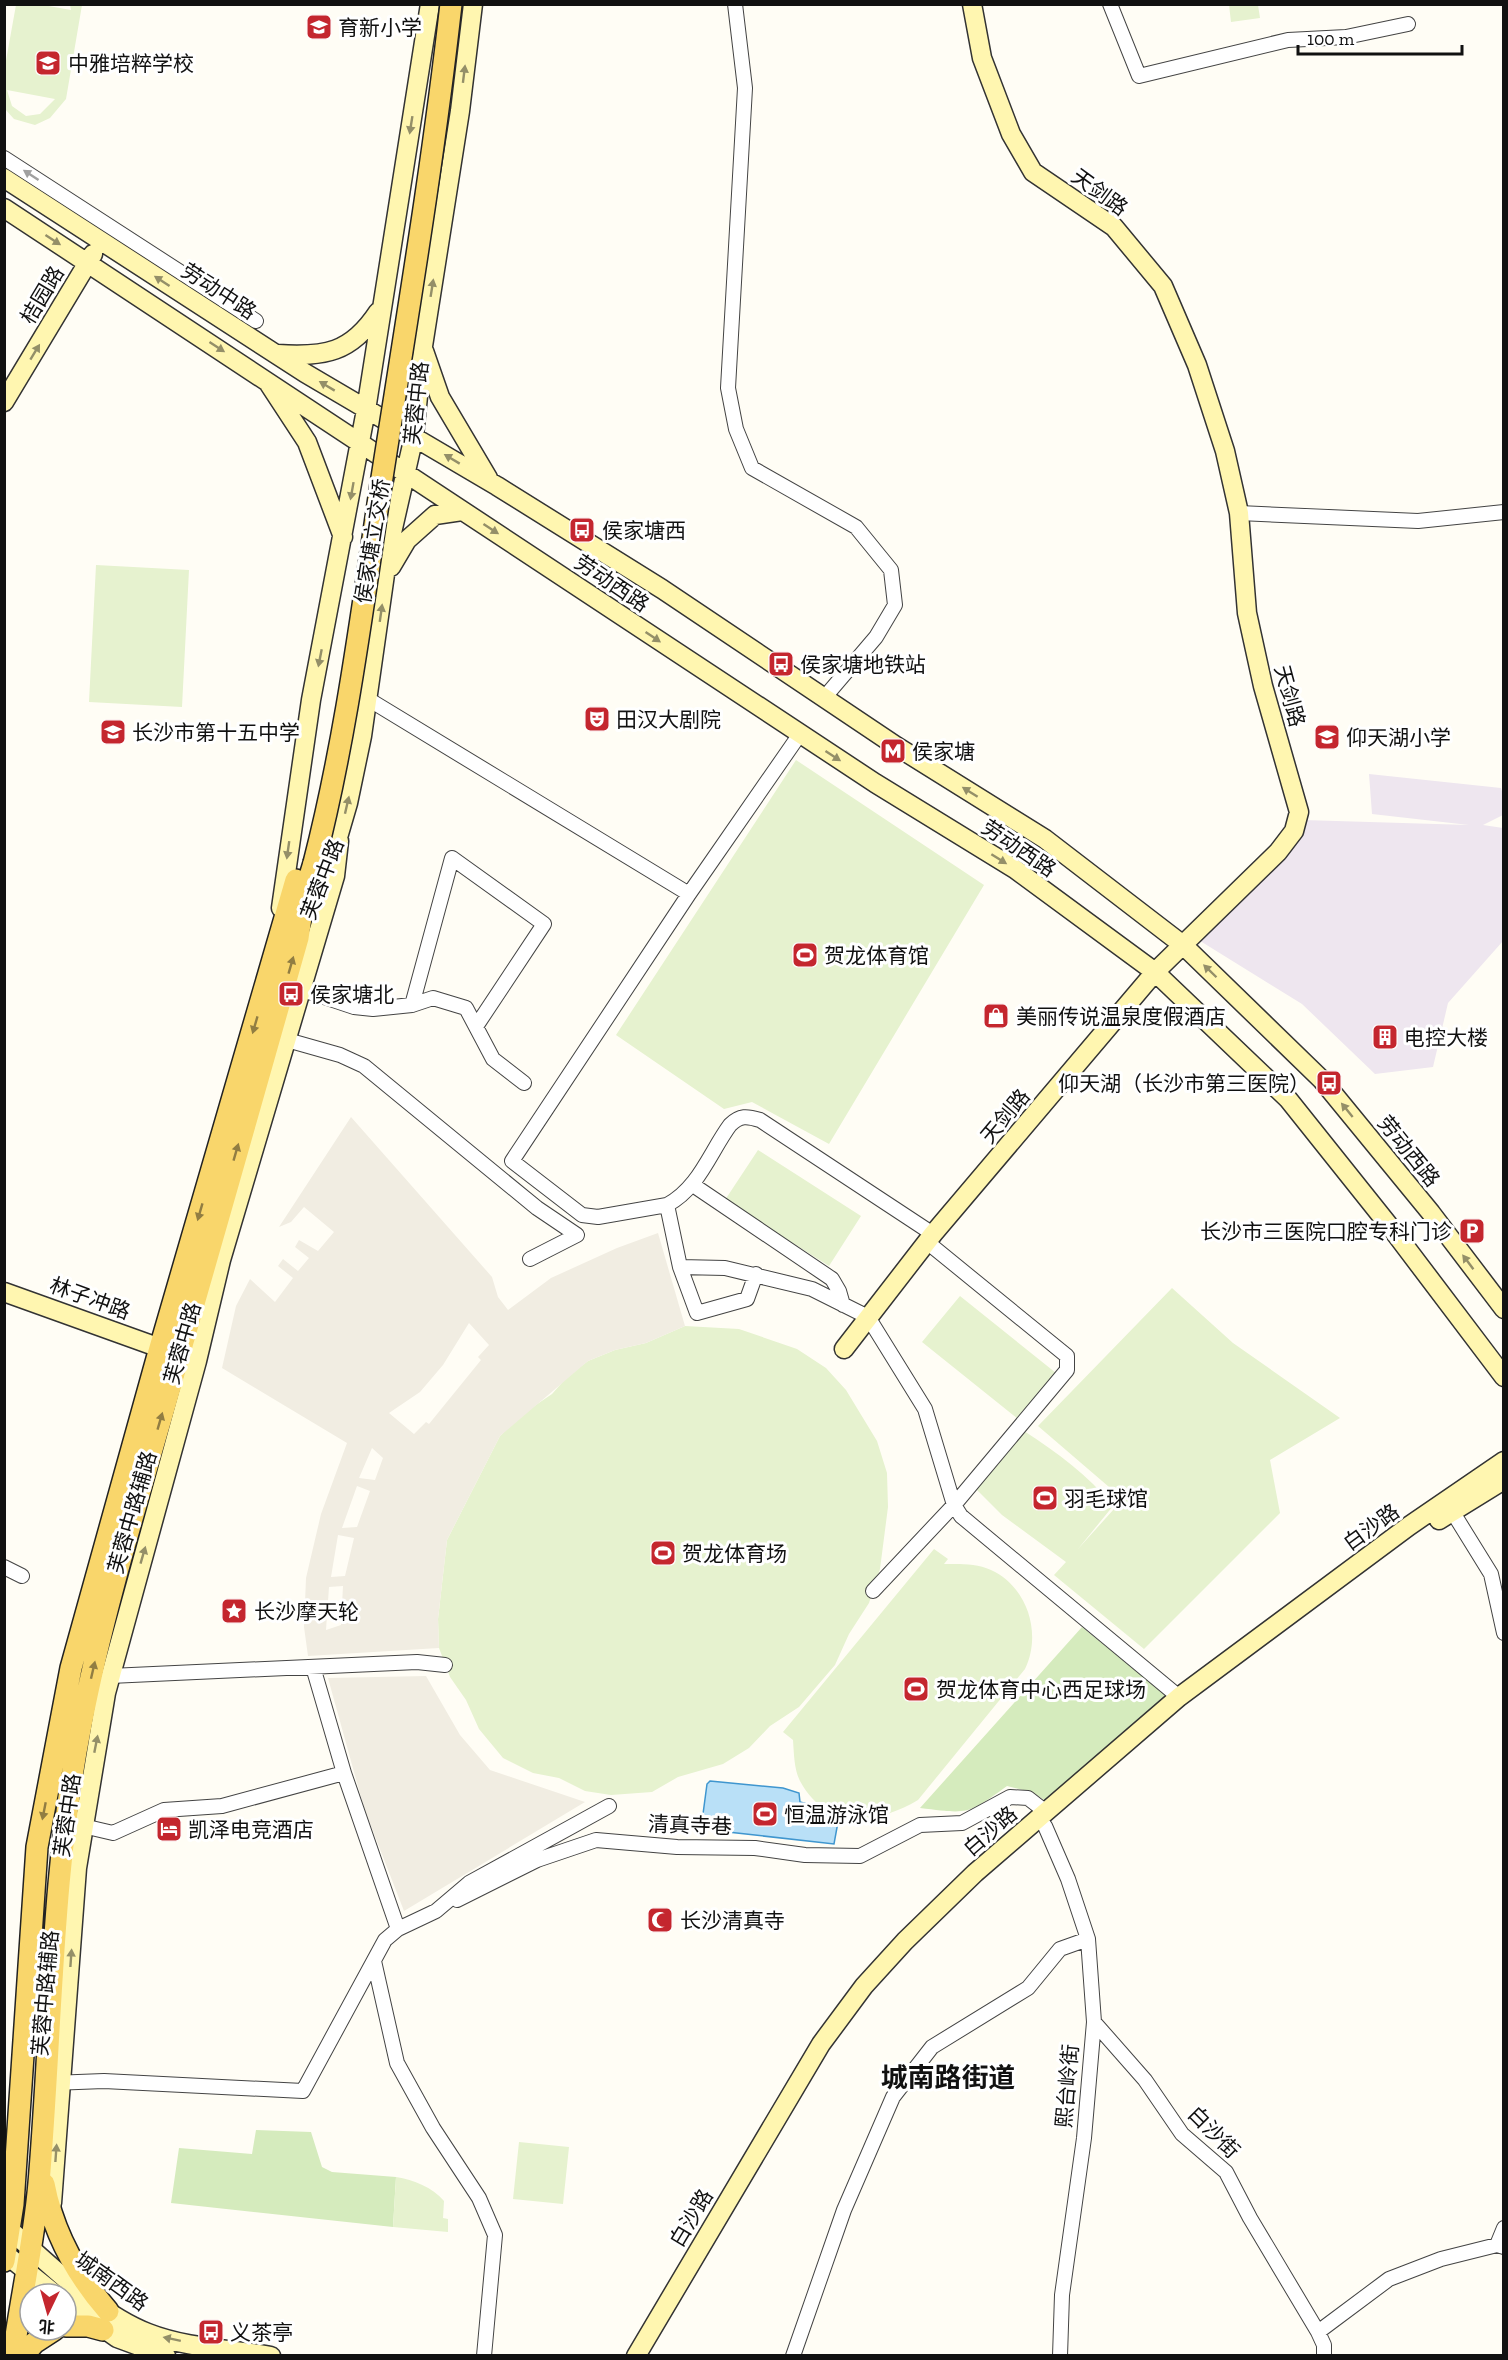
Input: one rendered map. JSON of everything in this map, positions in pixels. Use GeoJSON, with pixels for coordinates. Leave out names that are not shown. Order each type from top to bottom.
{"type":"FeatureCollection","features":[{"type":"Feature","properties":{"kind":"main road","name":"侯家塘立交桥"},"geometry":{"type":"LineString","coordinates":[[308,861],[421,155],[438,4]]}},
{"type":"Feature","properties":{"kind":"main road","name":"侯家塘立交桥"},"geometry":{"type":"LineString","coordinates":[[308,861],[336,766],[358,637],[433,157],[451,4]]}},
{"type":"Feature","properties":{"kind":"main road"},"geometry":{"type":"LineString","coordinates":[[298,938],[308,861]]}},
{"type":"Feature","properties":{"kind":"main road"},"geometry":{"type":"LineString","coordinates":[[276,948],[308,861]]}},
{"type":"Feature","properties":{"kind":"main road","name":"芙蓉中路"},"geometry":{"type":"LineString","coordinates":[[13,2355],[31,2247],[40,2166],[53,2083],[62,1844],[90,1682],[143,1480],[298,938]]}},
{"type":"Feature","properties":{"kind":"main road","name":"芙蓉中路"},"geometry":{"type":"LineString","coordinates":[[5,2256],[21,2101],[37,1847],[71,1668],[160,1348],[276,948]]}},
{"type":"Feature","properties":{"kind":"main road"},"geometry":{"type":"LineString","coordinates":[[4,2143],[21,2101]]}},
{"type":"Feature","properties":{"kind":"main road"},"geometry":{"type":"LineString","coordinates":[[40,2166],[51,2211],[73,2264],[105,2320],[88,2326],[78,2326]]}},
{"type":"Feature","properties":{"kind":"street"},"geometry":{"type":"LineString","coordinates":[[366,410],[430,4]]}},
{"type":"Feature","properties":{"kind":"street"},"geometry":{"type":"LineString","coordinates":[[735,4],[745,88],[728,388],[736,429],[752,468],[856,527],[891,570],[895,604],[876,637],[824,698]]}},
{"type":"Feature","properties":{"kind":"street","name":"天剑路"},"geometry":{"type":"LineString","coordinates":[[844,1349],[930,1238],[1155,972],[1278,852],[1294,831],[1299,812],[1263,686],[1247,613],[1239,513],[1225,451],[1197,365],[1163,286],[1114,227],[1033,172],[1011,134],[982,58],[972,4]]}},
{"type":"Feature","properties":{"kind":"street"},"geometry":{"type":"LineString","coordinates":[[1110,4],[1138,76],[1288,40],[1346,37],[1408,24]]}},
{"type":"Feature","properties":{"kind":"street","name":"芙蓉中路"},"geometry":{"type":"LineString","coordinates":[[298,938],[339,841],[368,699],[389,546],[414,436],[423,346],[460,111],[473,5]]}},
{"type":"Feature","properties":{"kind":"street"},"geometry":{"type":"LineString","coordinates":[[4,158],[256,321]]}},
{"type":"Feature","properties":{"kind":"street","name":"劳动中路"},"geometry":{"type":"LineString","coordinates":[[4,178],[276,354],[366,410],[414,436]]}},
{"type":"Feature","properties":{"kind":"street"},"geometry":{"type":"LineString","coordinates":[[4,208],[407,474]]}},
{"type":"Feature","properties":{"kind":"street","name":"桔园路"},"geometry":{"type":"LineString","coordinates":[[4,402],[101,242]]}},
{"type":"Feature","properties":{"kind":"street"},"geometry":{"type":"LineString","coordinates":[[276,354],[308,356],[333,352],[356,340],[381,308]]}},
{"type":"Feature","properties":{"kind":"street"},"geometry":{"type":"LineString","coordinates":[[423,346],[440,396],[491,482]]}},
{"type":"Feature","properties":{"kind":"street"},"geometry":{"type":"LineString","coordinates":[[266,379],[307,442],[344,538]]}},
{"type":"Feature","properties":{"kind":"street","name":"芙蓉中路"},"geometry":{"type":"LineString","coordinates":[[276,948],[287,856],[311,700],[344,538],[366,410]]}},
{"type":"Feature","properties":{"kind":"street","name":"劳动西路"},"geometry":{"type":"LineString","coordinates":[[414,436],[662,589],[824,698],[1045,839],[1183,945],[1322,1080],[1431,1213],[1503,1309]]}},
{"type":"Feature","properties":{"kind":"street","name":"劳动西路"},"geometry":{"type":"LineString","coordinates":[[407,474],[800,734],[1015,869],[1155,972],[1288,1100],[1395,1233],[1503,1377]]}},
{"type":"Feature","properties":{"kind":"street"},"geometry":{"type":"LineString","coordinates":[[387,573],[407,540],[435,515],[462,511]]}},
{"type":"Feature","properties":{"kind":"street"},"geometry":{"type":"LineString","coordinates":[[1239,513],[1418,521],[1503,513]]}},
{"type":"Feature","properties":{"kind":"street"},"geometry":{"type":"LineString","coordinates":[[368,699],[689,894]]}},
{"type":"Feature","properties":{"kind":"street"},"geometry":{"type":"LineString","coordinates":[[800,734],[689,894],[512,1161],[582,1215],[598,1217],[667,1205],[680,1198],[693,1185],[730,1125],[738,1117],[747,1116],[760,1120],[930,1238],[1067,1356],[1069,1364],[1067,1370],[1033,1412],[954,1505],[873,1591]]}},
{"type":"Feature","properties":{"kind":"street","name":"芙蓉中路辅路"},"geometry":{"type":"LineString","coordinates":[[51,2211],[53,2083],[83,1826],[110,1676],[197,1362],[221,1260],[335,876],[339,841]]}},
{"type":"Feature","properties":{"kind":"street"},"geometry":{"type":"LineString","coordinates":[[412,1005],[452,858],[544,924],[477,1025]]}},
{"type":"Feature","properties":{"kind":"street"},"geometry":{"type":"LineString","coordinates":[[303,990],[354,1007],[373,1009],[412,1005],[433,998],[466,1008],[494,1059],[524,1083]]}},
{"type":"Feature","properties":{"kind":"street"},"geometry":{"type":"LineString","coordinates":[[287,1040],[340,1055],[364,1066],[537,1208],[577,1234],[530,1258]]}},
{"type":"Feature","properties":{"kind":"street"},"geometry":{"type":"LineString","coordinates":[[693,1185],[832,1279],[843,1305]]}},
{"type":"Feature","properties":{"kind":"street"},"geometry":{"type":"LineString","coordinates":[[667,1205],[680,1267],[697,1313],[747,1299],[756,1274]]}},
{"type":"Feature","properties":{"kind":"street"},"geometry":{"type":"LineString","coordinates":[[680,1267],[725,1268],[756,1274],[812,1289],[868,1317],[925,1409],[954,1505],[961,1516],[1179,1697]]}},
{"type":"Feature","properties":{"kind":"street","name":"林子冲路"},"geometry":{"type":"LineString","coordinates":[[4,1292],[160,1348]]}},
{"type":"Feature","properties":{"kind":"street","name":"白沙路"},"geometry":{"type":"LineString","coordinates":[[649,2355],[850,2021],[910,1950],[1046,1819],[1179,1697],[1409,1526],[1503,1461]]}},
{"type":"Feature","properties":{"kind":"street","name":"白沙路"},"geometry":{"type":"LineString","coordinates":[[636,2355],[841,2015],[905,1941],[975,1873],[1046,1819],[1184,1704],[1452,1511],[1503,1480]]}},
{"type":"Feature","properties":{"kind":"street"},"geometry":{"type":"LineString","coordinates":[[1452,1511],[1491,1574],[1503,1633]]}},
{"type":"Feature","properties":{"kind":"street"},"geometry":{"type":"LineString","coordinates":[[4,1567],[22,1576]]}},
{"type":"Feature","properties":{"kind":"street"},"geometry":{"type":"LineString","coordinates":[[110,1676],[417,1662],[445,1665]]}},
{"type":"Feature","properties":{"kind":"street"},"geometry":{"type":"LineString","coordinates":[[313,1667],[344,1773],[398,1929]]}},
{"type":"Feature","properties":{"kind":"street"},"geometry":{"type":"LineString","coordinates":[[83,1826],[113,1833],[164,1810],[222,1806],[344,1773]]}},
{"type":"Feature","properties":{"kind":"street","name":"清真寺巷"},"geometry":{"type":"LineString","coordinates":[[436,1911],[537,1860],[596,1840],[676,1847],[755,1848],[805,1855],[860,1856],[920,1826],[962,1823],[1010,1797],[1028,1798],[1046,1819]]}},
{"type":"Feature","properties":{"kind":"street"},"geometry":{"type":"LineString","coordinates":[[53,2083],[104,2081],[303,2091],[386,1940],[398,1929],[436,1911],[469,1883],[609,1806]]}},
{"type":"Feature","properties":{"kind":"street","name":"熙台岭街"},"geometry":{"type":"LineString","coordinates":[[1046,1819],[1088,1939],[1094,2022],[1084,2138],[1062,2295],[1060,2355]]}},
{"type":"Feature","properties":{"kind":"street"},"geometry":{"type":"LineString","coordinates":[[793,2355],[844,2210],[893,2097],[932,2047],[1028,1988],[1060,1949],[1088,1939]]}},
{"type":"Feature","properties":{"kind":"street"},"geometry":{"type":"LineString","coordinates":[[374,1961],[397,2063],[433,2128],[479,2198],[495,2235],[484,2355]]}},
{"type":"Feature","properties":{"kind":"street","name":"白沙街"},"geometry":{"type":"LineString","coordinates":[[1094,2022],[1145,2080],[1182,2134],[1226,2172],[1318,2332],[1324,2345],[1324,2355]]}},
{"type":"Feature","properties":{"kind":"street","name":"城南西路"},"geometry":{"type":"LineString","coordinates":[[7,2227],[31,2247],[133,2346],[166,2355]]}},
{"type":"Feature","properties":{"kind":"street"},"geometry":{"type":"LineString","coordinates":[[1318,2332],[1389,2279],[1441,2259],[1500,2246],[1503,2228]]}},
{"type":"Feature","properties":{"kind":"street","name":"城南西路"},"geometry":{"type":"LineString","coordinates":[[5,2256],[40,2282]]}},
{"type":"Feature","properties":{"kind":"street","name":"城南西路"},"geometry":{"type":"LineString","coordinates":[[78,2308],[105,2320],[135,2327],[168,2339],[271,2355]]}},
{"type":"Feature","properties":{"kind":"shaded area"},"geometry":{"type":"Polygon","coordinates":[[[1369,774],[1501,788],[1503,795],[1503,815],[1483,825],[1503,828],[1503,941],[1448,1003],[1433,1067],[1375,1074],[1302,1004],[1197,939],[1303,820],[1469,825],[1372,814],[1369,774]]]}},
{"type":"Feature","properties":{"kind":"shaded area"},"geometry":{"type":"Polygon","coordinates":[[[351,1117],[492,1277],[498,1297],[508,1310],[551,1278],[617,1248],[658,1233],[685,1326],[646,1343],[615,1350],[588,1361],[500,1436],[447,1540],[438,1619],[439,1648],[308,1656],[304,1627],[306,1578],[321,1514],[347,1443],[222,1368],[236,1306],[250,1279],[275,1302],[293,1278],[278,1266],[283,1259],[298,1271],[309,1258],[295,1247],[299,1240],[318,1251],[334,1232],[304,1207],[291,1222],[279,1227],[351,1117]],[[469,1323],[443,1365],[420,1392],[389,1413],[414,1434],[426,1422],[429,1424],[481,1360],[478,1357],[489,1345],[469,1323]],[[372,1448],[359,1478],[375,1480],[383,1458],[372,1448]],[[357,1486],[342,1528],[357,1527],[370,1491],[357,1486]],[[338,1535],[331,1577],[345,1576],[354,1538],[338,1535]],[[343,1586],[329,1587],[326,1630],[341,1625],[343,1586]]]}},
{"type":"Feature","properties":{"kind":"shaded area"},"geometry":{"type":"Polygon","coordinates":[[[426,1676],[460,1735],[490,1770],[585,1802],[404,1911],[364,1808],[328,1678],[426,1676]]]}},
{"type":"Feature","properties":{"kind":"green space"},"geometry":{"type":"Polygon","coordinates":[[[16,5],[43,5],[71,10],[70,5],[82,5],[66,99],[50,118],[35,125],[14,119],[5,109],[5,66],[16,5]],[[7,90],[12,106],[26,116],[40,114],[55,99],[7,90]]]}},
{"type":"Feature","properties":{"kind":"green space"},"geometry":{"type":"Polygon","coordinates":[[[1229,5],[1258,5],[1260,18],[1231,22],[1229,5]]]}},
{"type":"Feature","properties":{"kind":"green space"},"geometry":{"type":"Polygon","coordinates":[[[96,565],[189,570],[182,707],[89,702],[96,565]]]}},
{"type":"Feature","properties":{"kind":"green space","name":"贺龙体育馆"},"geometry":{"type":"Polygon","coordinates":[[[796,760],[984,885],[829,1144],[752,1102],[724,1109],[616,1035],[796,760]]]}},
{"type":"Feature","properties":{"kind":"green space"},"geometry":{"type":"Polygon","coordinates":[[[758,1150],[861,1216],[829,1266],[725,1200],[758,1150]]]}},
{"type":"Feature","properties":{"kind":"green space"},"geometry":{"type":"Polygon","coordinates":[[[1172,1288],[1233,1343],[1340,1418],[1270,1460],[1280,1513],[1144,1649],[1054,1575],[1066,1562],[1002,1515],[976,1489],[1024,1431],[1072,1465],[1113,1506],[1078,1549],[1123,1499],[1038,1426],[1172,1288]]]}},
{"type":"Feature","properties":{"kind":"green space"},"geometry":{"type":"Polygon","coordinates":[[[960,1296],[1056,1373],[1018,1419],[922,1342],[960,1296]]]}},
{"type":"Feature","properties":{"kind":"green space","name":"贺龙体育场"},"geometry":{"type":"Polygon","coordinates":[[[685,1326],[739,1329],[797,1349],[826,1368],[846,1390],[877,1441],[887,1473],[888,1507],[880,1569],[869,1603],[849,1634],[835,1665],[799,1707],[770,1726],[749,1748],[723,1764],[678,1777],[652,1792],[611,1795],[585,1791],[559,1778],[533,1773],[503,1758],[479,1729],[466,1700],[450,1677],[439,1648],[438,1619],[447,1540],[500,1436],[524,1413],[552,1394],[567,1377],[588,1361],[615,1350],[646,1343],[685,1326]]]}},
{"type":"Feature","properties":{"kind":"green space"},"geometry":{"type":"Polygon","coordinates":[[[934,1549],[948,1559],[944,1564],[980,1566],[1004,1578],[1014,1588],[1028,1613],[1031,1627],[1030,1655],[1025,1669],[918,1800],[903,1808],[870,1817],[854,1818],[838,1815],[824,1808],[811,1797],[800,1781],[795,1766],[793,1740],[783,1732],[934,1549]]]}},
{"type":"Feature","properties":{"kind":"green space"},"geometry":{"type":"Polygon","coordinates":[[[1082,1627],[1167,1696],[1049,1803],[1032,1792],[1007,1786],[983,1803],[967,1810],[920,1808],[1082,1627]]]}},
{"type":"Feature","properties":{"kind":"green space"},"geometry":{"type":"Polygon","coordinates":[[[256,2130],[311,2132],[322,2167],[332,2172],[396,2177],[393,2227],[171,2203],[179,2148],[252,2154],[256,2130]]]}},
{"type":"Feature","properties":{"kind":"green space"},"geometry":{"type":"Polygon","coordinates":[[[519,2142],[569,2147],[563,2204],[513,2199],[519,2142]]]}},
{"type":"Feature","properties":{"kind":"green space"},"geometry":{"type":"Polygon","coordinates":[[[396,2177],[422,2185],[444,2201],[443,2218],[448,2219],[448,2232],[393,2227],[396,2177]]]}},
{"type":"Feature","properties":{"kind":"water","name":"恒温游泳馆"},"geometry":{"type":"Polygon","coordinates":[[[710,1781],[783,1788],[799,1793],[800,1802],[815,1806],[838,1822],[834,1844],[701,1829],[707,1784],[710,1781]]]}},
{"type":"Feature","properties":{"kind":"place","name":"育新小学"},"geometry":{"type":"Point","coordinates":[319,27]}},
{"type":"Feature","properties":{"kind":"place","name":"中雅培粹学校"},"geometry":{"type":"Point","coordinates":[48,63]}},
{"type":"Feature","properties":{"kind":"place","name":"侯家塘西"},"geometry":{"type":"Point","coordinates":[582,530]}},
{"type":"Feature","properties":{"kind":"place","name":"侯家塘地铁站"},"geometry":{"type":"Point","coordinates":[781,664]}},
{"type":"Feature","properties":{"kind":"place","name":"田汉大剧院"},"geometry":{"type":"Point","coordinates":[597,719]}},
{"type":"Feature","properties":{"kind":"place","name":"长沙市第十五中学"},"geometry":{"type":"Point","coordinates":[113,732]}},
{"type":"Feature","properties":{"kind":"place","name":"仰天湖小学"},"geometry":{"type":"Point","coordinates":[1327,737]}},
{"type":"Feature","properties":{"kind":"place","name":"侯家塘"},"geometry":{"type":"Point","coordinates":[893,751]}},
{"type":"Feature","properties":{"kind":"place","name":"贺龙体育馆"},"geometry":{"type":"Point","coordinates":[805,955]}},
{"type":"Feature","properties":{"kind":"place","name":"侯家塘北"},"geometry":{"type":"Point","coordinates":[291,994]}},
{"type":"Feature","properties":{"kind":"place","name":"美丽传说温泉度假酒店"},"geometry":{"type":"Point","coordinates":[996,1016]}},
{"type":"Feature","properties":{"kind":"place","name":"电控大楼"},"geometry":{"type":"Point","coordinates":[1385,1037]}},
{"type":"Feature","properties":{"kind":"place","name":"仰天湖（长沙市第三医院）"},"geometry":{"type":"Point","coordinates":[1329,1083]}},
{"type":"Feature","properties":{"kind":"place","name":"长沙市三医院口腔专科门诊"},"geometry":{"type":"Point","coordinates":[1472,1231]}},
{"type":"Feature","properties":{"kind":"place","name":"羽毛球馆"},"geometry":{"type":"Point","coordinates":[1045,1498]}},
{"type":"Feature","properties":{"kind":"place","name":"贺龙体育场"},"geometry":{"type":"Point","coordinates":[663,1553]}},
{"type":"Feature","properties":{"kind":"place","name":"长沙摩天轮"},"geometry":{"type":"Point","coordinates":[234,1611]}},
{"type":"Feature","properties":{"kind":"place","name":"贺龙体育中心西足球场"},"geometry":{"type":"Point","coordinates":[916,1689]}},
{"type":"Feature","properties":{"kind":"place","name":"恒温游泳馆"},"geometry":{"type":"Point","coordinates":[765,1814]}},
{"type":"Feature","properties":{"kind":"place","name":"凯泽电竞酒店"},"geometry":{"type":"Point","coordinates":[169,1829]}},
{"type":"Feature","properties":{"kind":"place","name":"长沙清真寺"},"geometry":{"type":"Point","coordinates":[660,1920]}},
{"type":"Feature","properties":{"kind":"place","name":"义茶亭"},"geometry":{"type":"Point","coordinates":[211,2332]}},
{"type":"Feature","properties":{"kind":"district","name":"城南路街道"},"geometry":{"type":"Point","coordinates":[948,2078]}}]}
